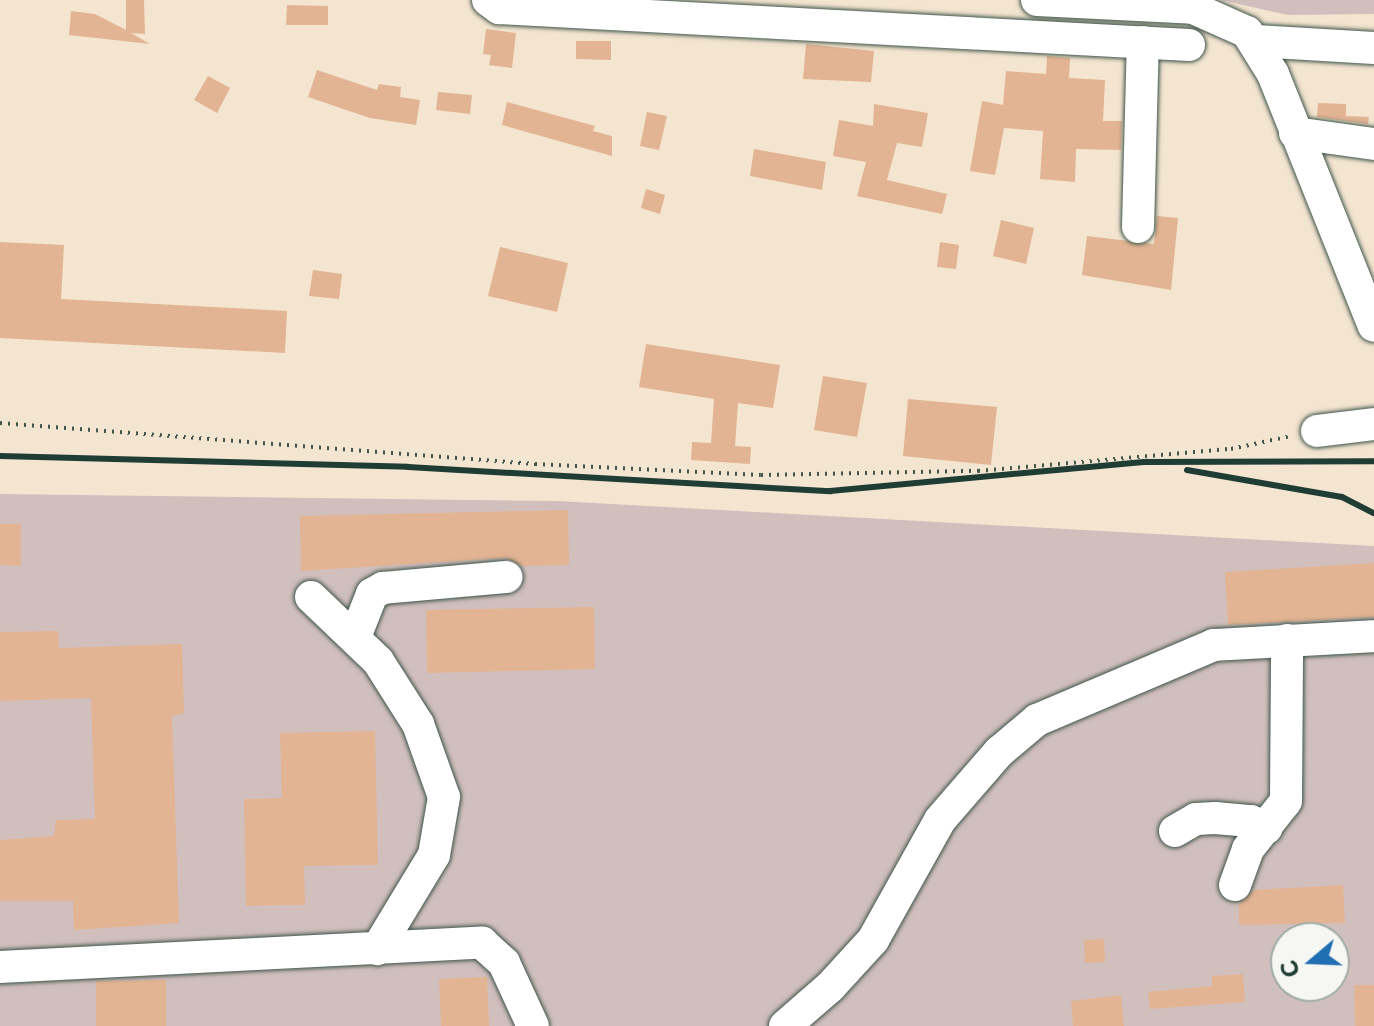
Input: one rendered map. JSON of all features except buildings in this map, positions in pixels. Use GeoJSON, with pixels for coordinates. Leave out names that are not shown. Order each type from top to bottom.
{"type":"FeatureCollection","features":[{"type":"Feature","properties":{"kind":"street"},"geometry":{"type":"LineString","coordinates":[[488,0],[499,8],[1189,45]]}},
{"type":"Feature","properties":{"kind":"street"},"geometry":{"type":"LineString","coordinates":[[1037,0],[1193,8],[1237,24],[1256,41],[1374,326]]}},
{"type":"Feature","properties":{"kind":"street"},"geometry":{"type":"LineString","coordinates":[[1256,41],[1374,48]]}},
{"type":"Feature","properties":{"kind":"street"},"geometry":{"type":"LineString","coordinates":[[1138,227],[1143,42]]}},
{"type":"Feature","properties":{"kind":"street"},"geometry":{"type":"LineString","coordinates":[[1295,133],[1374,144]]}},
{"type":"Feature","properties":{"kind":"street"},"geometry":{"type":"LineString","coordinates":[[1317,431],[1374,424]]}},
{"type":"Feature","properties":{"kind":"street"},"geometry":{"type":"LineString","coordinates":[[355,637],[372,594],[383,588],[507,577]]}},
{"type":"Feature","properties":{"kind":"street"},"geometry":{"type":"LineString","coordinates":[[311,597],[378,661],[418,724],[444,797],[434,855],[377,949]]}},
{"type":"Feature","properties":{"kind":"street"},"geometry":{"type":"LineString","coordinates":[[785,1026],[830,987],[873,940],[940,820],[999,752],[1037,720],[1200,649],[1287,640],[1374,636]]}},
{"type":"Feature","properties":{"kind":"street"},"geometry":{"type":"LineString","coordinates":[[1235,885],[1248,849],[1286,801],[1287,640]]}},
{"type":"Feature","properties":{"kind":"street"},"geometry":{"type":"LineString","coordinates":[[1175,831],[1196,819],[1215,818],[1251,821],[1267,828]]}},
{"type":"Feature","properties":{"kind":"street"},"geometry":{"type":"LineString","coordinates":[[0,967],[489,946],[504,963],[533,1026]]}},
{"type":"Feature","properties":{"kind":"path"},"geometry":{"type":"LineString","coordinates":[[0,423],[535,464],[761,475],[994,470],[1231,449],[1317,431]]}},
{"type":"Feature","properties":{"kind":"shaded area"},"geometry":{"type":"Polygon","coordinates":[[[1221,0],[1374,0],[1374,14],[1288,15],[1221,0]]]}},
{"type":"Feature","properties":{"kind":"shaded area"},"geometry":{"type":"Polygon","coordinates":[[[0,494],[557,501],[1374,546],[1374,1026],[0,1026],[0,494]]]}},
{"type":"Feature","properties":{"kind":"railway"},"geometry":{"type":"LineString","coordinates":[[0,456],[408,467],[830,491],[1144,462],[1374,461]]}},
{"type":"Feature","properties":{"kind":"railway"},"geometry":{"type":"LineString","coordinates":[[1187,470],[1342,497],[1374,513]]}}]}
